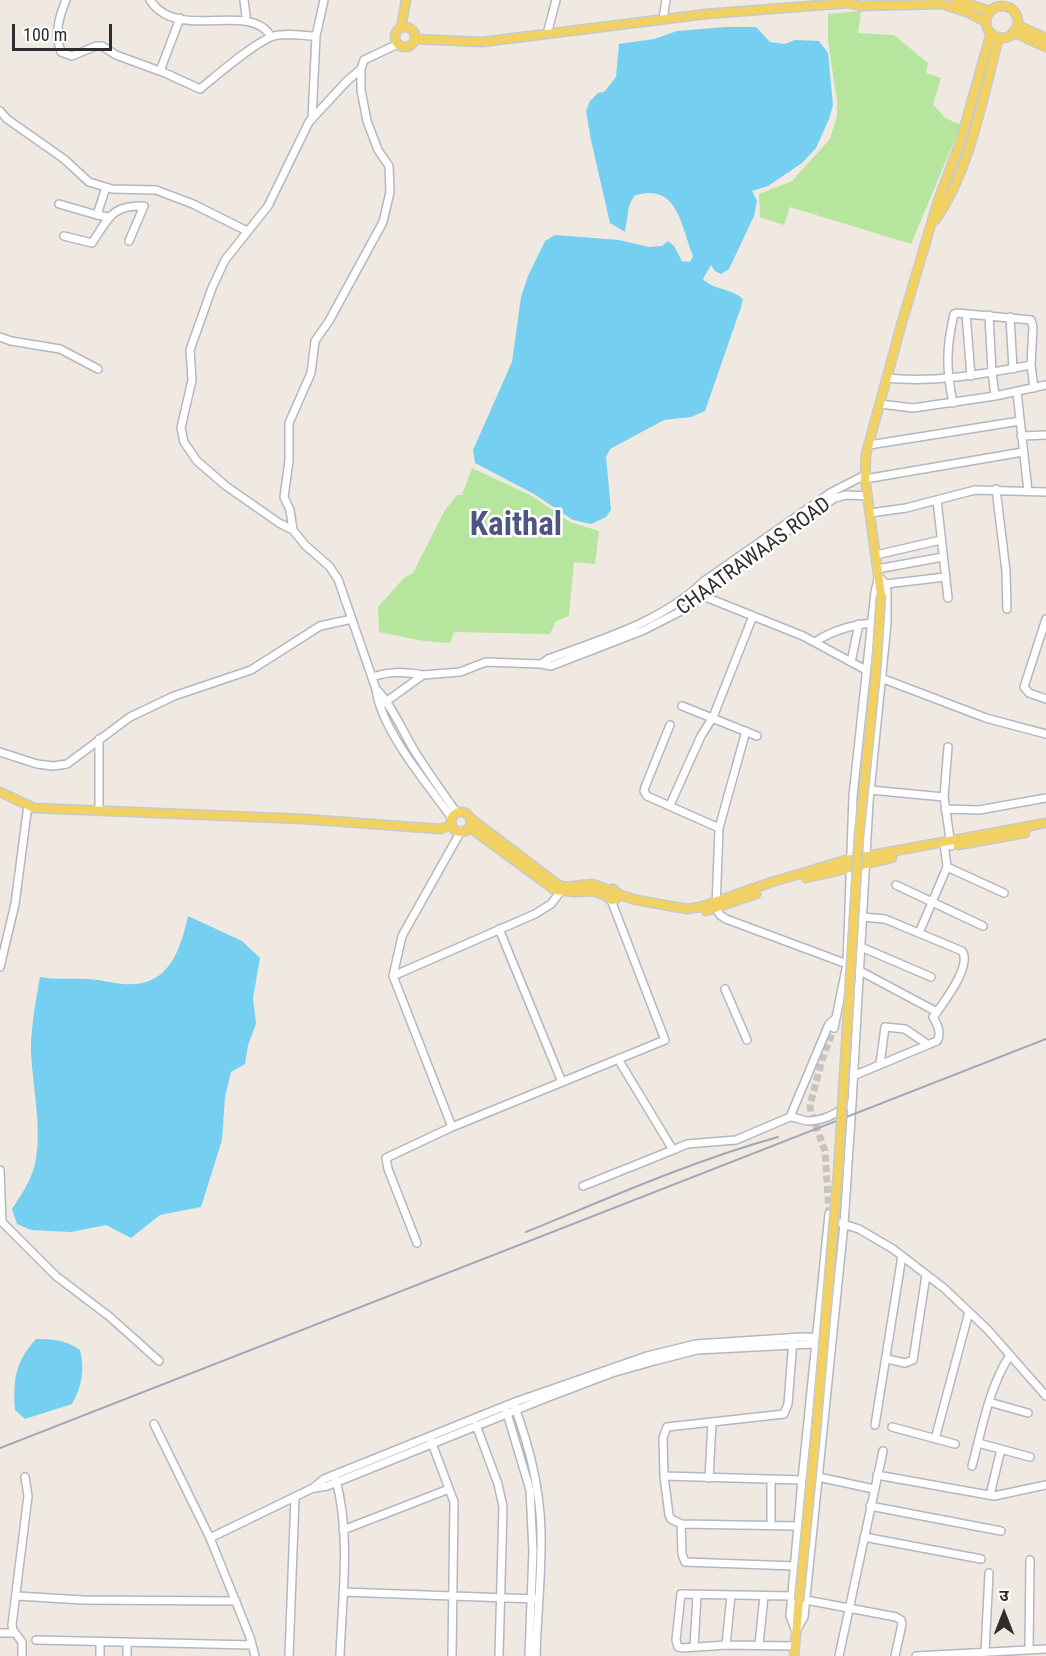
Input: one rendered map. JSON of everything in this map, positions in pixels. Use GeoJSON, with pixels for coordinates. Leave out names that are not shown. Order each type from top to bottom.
{"type":"FeatureCollection","features":[{"type":"Feature","properties":{"kind":"main road"},"geometry":{"type":"LineString","coordinates":[[406,0],[401,28],[396,33],[398,44],[410,45],[415,39]]}},
{"type":"Feature","properties":{"kind":"main road"},"geometry":{"type":"LineString","coordinates":[[956,0],[990,11]]}},
{"type":"Feature","properties":{"kind":"main road"},"geometry":{"type":"LineString","coordinates":[[1012,11],[1016,0]]}},
{"type":"Feature","properties":{"kind":"main road"},"geometry":{"type":"LineString","coordinates":[[415,39],[482,42],[706,14],[851,1],[860,6],[890,2],[942,4],[968,12],[986,22],[995,35],[1005,37],[1015,29],[1017,19],[1003,3],[990,11],[986,22]]}},
{"type":"Feature","properties":{"kind":"main road"},"geometry":{"type":"LineString","coordinates":[[401,28],[409,27],[415,39]]}},
{"type":"Feature","properties":{"kind":"main road"},"geometry":{"type":"LineString","coordinates":[[1015,29],[1046,38]]}},
{"type":"Feature","properties":{"kind":"main road"},"geometry":{"type":"LineString","coordinates":[[1015,29],[1046,47]]}},
{"type":"Feature","properties":{"kind":"main road"},"geometry":{"type":"LineString","coordinates":[[794,1656],[838,1173],[859,836],[876,671],[881,595],[865,477],[868,445],[932,225],[946,204],[969,146],[970,124],[995,35]]}},
{"type":"Feature","properties":{"kind":"main road"},"geometry":{"type":"LineString","coordinates":[[0,792],[34,808],[304,819],[440,829],[464,812],[466,825],[563,890],[592,884],[612,896],[687,909],[717,904],[851,863],[1046,829]]}},
{"type":"Feature","properties":{"kind":"main road"},"geometry":{"type":"LineString","coordinates":[[453,819],[457,831],[466,825]]}},
{"type":"Feature","properties":{"kind":"main road"},"geometry":{"type":"LineString","coordinates":[[947,845],[1046,823]]}},
{"type":"Feature","properties":{"kind":"street"},"geometry":{"type":"LineString","coordinates":[[66,0],[60,14],[57,40],[61,52],[72,56],[96,46],[102,46],[116,55],[200,89],[235,60],[271,36],[282,34],[316,36]]}},
{"type":"Feature","properties":{"kind":"street"},"geometry":{"type":"LineString","coordinates":[[150,0],[163,11],[180,18],[241,14],[267,27],[271,36]]}},
{"type":"Feature","properties":{"kind":"street"},"geometry":{"type":"LineString","coordinates":[[244,0],[246,16]]}},
{"type":"Feature","properties":{"kind":"street"},"geometry":{"type":"LineString","coordinates":[[312,118],[316,36],[324,0]]}},
{"type":"Feature","properties":{"kind":"street"},"geometry":{"type":"LineString","coordinates":[[547,34],[556,0]]}},
{"type":"Feature","properties":{"kind":"street"},"geometry":{"type":"LineString","coordinates":[[663,20],[666,0]]}},
{"type":"Feature","properties":{"kind":"street"},"geometry":{"type":"LineString","coordinates":[[160,71],[180,18]]}},
{"type":"Feature","properties":{"kind":"street"},"geometry":{"type":"LineString","coordinates":[[293,530],[290,510],[284,497],[289,461],[290,423],[311,373],[315,341],[329,321],[383,222],[390,192],[389,166],[378,150],[367,121],[361,90],[361,69],[364,60],[398,44]]}},
{"type":"Feature","properties":{"kind":"street"},"geometry":{"type":"LineString","coordinates":[[361,69],[312,118],[268,206],[225,260],[212,288],[190,350],[192,380],[181,428],[184,442],[197,461],[226,486],[279,523],[293,530],[305,545],[329,566],[338,579],[380,706],[395,737],[453,819]]}},
{"type":"Feature","properties":{"kind":"street"},"geometry":{"type":"LineString","coordinates":[[1,114],[64,159],[89,182],[112,189],[156,190],[193,204],[247,231]]}},
{"type":"Feature","properties":{"kind":"street"},"geometry":{"type":"LineString","coordinates":[[97,215],[106,187]]}},
{"type":"Feature","properties":{"kind":"street"},"geometry":{"type":"LineString","coordinates":[[59,204],[110,217]]}},
{"type":"Feature","properties":{"kind":"street"},"geometry":{"type":"LineString","coordinates":[[64,236],[92,243],[114,211],[128,205],[144,206],[129,241]]}},
{"type":"Feature","properties":{"kind":"street"},"geometry":{"type":"LineString","coordinates":[[953,403],[948,379],[947,352],[954,314],[1029,319],[1032,322],[1031,365],[1034,388]]}},
{"type":"Feature","properties":{"kind":"street"},"geometry":{"type":"LineString","coordinates":[[966,314],[971,376]]}},
{"type":"Feature","properties":{"kind":"street"},"geometry":{"type":"LineString","coordinates":[[988,315],[995,396]]}},
{"type":"Feature","properties":{"kind":"street"},"geometry":{"type":"LineString","coordinates":[[1010,317],[1013,369]]}},
{"type":"Feature","properties":{"kind":"street"},"geometry":{"type":"LineString","coordinates":[[0,338],[60,349],[98,369]]}},
{"type":"Feature","properties":{"kind":"street"},"geometry":{"type":"LineString","coordinates":[[886,378],[913,381],[948,379],[1031,365]]}},
{"type":"Feature","properties":{"kind":"street"},"geometry":{"type":"LineString","coordinates":[[880,404],[913,408],[995,396],[1046,385]]}},
{"type":"Feature","properties":{"kind":"street"},"geometry":{"type":"LineString","coordinates":[[1017,392],[1028,491]]}},
{"type":"Feature","properties":{"kind":"street"},"geometry":{"type":"LineString","coordinates":[[868,445],[1020,422]]}},
{"type":"Feature","properties":{"kind":"street"},"geometry":{"type":"LineString","coordinates":[[1022,436],[1046,435]]}},
{"type":"Feature","properties":{"kind":"street"},"geometry":{"type":"LineString","coordinates":[[372,677],[386,672],[400,671],[423,675],[460,672],[486,662],[541,664],[548,659],[632,627],[688,596],[739,556],[830,493],[865,477],[1023,452]]}},
{"type":"Feature","properties":{"kind":"street"},"geometry":{"type":"LineString","coordinates":[[996,489],[1006,571],[1007,609]]}},
{"type":"Feature","properties":{"kind":"street"},"geometry":{"type":"LineString","coordinates":[[870,513],[906,508],[975,490],[1046,492]]}},
{"type":"Feature","properties":{"kind":"street","name":"CHAATRAWAAS ROAD"},"geometry":{"type":"LineString","coordinates":[[541,664],[551,666],[644,630],[693,606],[710,585],[835,498],[846,495],[868,496]]}},
{"type":"Feature","properties":{"kind":"street"},"geometry":{"type":"LineString","coordinates":[[936,500],[948,598]]}},
{"type":"Feature","properties":{"kind":"street"},"geometry":{"type":"LineString","coordinates":[[876,555],[941,540]]}},
{"type":"Feature","properties":{"kind":"street"},"geometry":{"type":"LineString","coordinates":[[878,573],[943,557]]}},
{"type":"Feature","properties":{"kind":"street"},"geometry":{"type":"LineString","coordinates":[[799,1599],[818,1477],[844,1224],[865,860],[886,624],[886,584],[878,573]]}},
{"type":"Feature","properties":{"kind":"street"},"geometry":{"type":"LineString","coordinates":[[834,1028],[847,964],[853,796],[878,573]]}},
{"type":"Feature","properties":{"kind":"street"},"geometry":{"type":"LineString","coordinates":[[886,584],[945,577]]}},
{"type":"Feature","properties":{"kind":"street"},"geometry":{"type":"LineString","coordinates":[[693,591],[815,642],[866,670]]}},
{"type":"Feature","properties":{"kind":"street"},"geometry":{"type":"LineString","coordinates":[[670,805],[700,736],[713,717],[753,616]]}},
{"type":"Feature","properties":{"kind":"street"},"geometry":{"type":"LineString","coordinates":[[0,752],[37,764],[53,766],[67,764],[130,717],[174,696],[251,670],[320,626],[351,619]]}},
{"type":"Feature","properties":{"kind":"street"},"geometry":{"type":"LineString","coordinates":[[1046,619],[1024,687],[1029,693],[1046,699]]}},
{"type":"Feature","properties":{"kind":"street"},"geometry":{"type":"LineString","coordinates":[[815,642],[825,635],[851,625],[872,623]]}},
{"type":"Feature","properties":{"kind":"street"},"geometry":{"type":"LineString","coordinates":[[851,662],[859,624]]}},
{"type":"Feature","properties":{"kind":"street"},"geometry":{"type":"LineString","coordinates":[[380,706],[423,675]]}},
{"type":"Feature","properties":{"kind":"street"},"geometry":{"type":"LineString","coordinates":[[881,678],[986,718],[1046,734]]}},
{"type":"Feature","properties":{"kind":"street"},"geometry":{"type":"LineString","coordinates":[[376,689],[387,702],[453,819]]}},
{"type":"Feature","properties":{"kind":"street"},"geometry":{"type":"LineString","coordinates":[[682,706],[758,736]]}},
{"type":"Feature","properties":{"kind":"street"},"geometry":{"type":"LineString","coordinates":[[670,725],[644,791],[647,796],[719,828]]}},
{"type":"Feature","properties":{"kind":"street"},"geometry":{"type":"LineString","coordinates":[[746,731],[719,828],[717,904],[720,915],[847,964],[937,1012]]}},
{"type":"Feature","properties":{"kind":"street"},"geometry":{"type":"LineString","coordinates":[[99,740],[99,811]]}},
{"type":"Feature","properties":{"kind":"street"},"geometry":{"type":"LineString","coordinates":[[919,933],[947,867],[944,797],[948,747]]}},
{"type":"Feature","properties":{"kind":"street"},"geometry":{"type":"LineString","coordinates":[[870,790],[944,797]]}},
{"type":"Feature","properties":{"kind":"street"},"geometry":{"type":"LineString","coordinates":[[945,808],[990,808],[1046,798]]}},
{"type":"Feature","properties":{"kind":"street"},"geometry":{"type":"LineString","coordinates":[[0,967],[15,904],[28,806]]}},
{"type":"Feature","properties":{"kind":"street"},"geometry":{"type":"LineString","coordinates":[[452,1127],[393,976],[402,936],[466,825]]}},
{"type":"Feature","properties":{"kind":"street"},"geometry":{"type":"LineString","coordinates":[[947,867],[1004,893]]}},
{"type":"Feature","properties":{"kind":"street"},"geometry":{"type":"LineString","coordinates":[[896,885],[983,926]]}},
{"type":"Feature","properties":{"kind":"street"},"geometry":{"type":"LineString","coordinates":[[393,976],[543,909],[563,890]]}},
{"type":"Feature","properties":{"kind":"street"},"geometry":{"type":"LineString","coordinates":[[417,1243],[388,1169],[386,1158],[452,1127],[665,1040],[612,896]]}},
{"type":"Feature","properties":{"kind":"street"},"geometry":{"type":"LineString","coordinates":[[853,1076],[938,1041],[939,1029],[933,1017],[957,980],[966,957],[962,951],[885,919],[862,917]]}},
{"type":"Feature","properties":{"kind":"street"},"geometry":{"type":"LineString","coordinates":[[499,929],[562,1082]]}},
{"type":"Feature","properties":{"kind":"street"},"geometry":{"type":"LineString","coordinates":[[861,947],[931,977]]}},
{"type":"Feature","properties":{"kind":"street"},"geometry":{"type":"LineString","coordinates":[[725,989],[747,1040]]}},
{"type":"Feature","properties":{"kind":"street"},"geometry":{"type":"LineString","coordinates":[[790,1118],[829,1024],[836,1019]]}},
{"type":"Feature","properties":{"kind":"street"},"geometry":{"type":"LineString","coordinates":[[880,1064],[885,1027],[905,1029],[927,1044]]}},
{"type":"Feature","properties":{"kind":"street"},"geometry":{"type":"LineString","coordinates":[[618,1059],[673,1150]]}},
{"type":"Feature","properties":{"kind":"street"},"geometry":{"type":"LineString","coordinates":[[584,1186],[687,1144],[736,1140],[795,1117],[805,1121],[819,1120],[835,1114],[852,1103]]}},
{"type":"Feature","properties":{"kind":"street"},"geometry":{"type":"LineString","coordinates":[[0,1170],[1,1225],[56,1276],[110,1317],[159,1361]]}},
{"type":"Feature","properties":{"kind":"street"},"geometry":{"type":"LineString","coordinates":[[799,1599],[795,1566],[798,1526],[829,1218],[859,1229],[902,1256],[926,1275],[969,1312],[1010,1354],[1046,1396]]}},
{"type":"Feature","properties":{"kind":"street"},"geometry":{"type":"LineString","coordinates":[[875,1425],[902,1256]]}},
{"type":"Feature","properties":{"kind":"street"},"geometry":{"type":"LineString","coordinates":[[887,1359],[905,1363],[913,1360],[926,1275]]}},
{"type":"Feature","properties":{"kind":"street"},"geometry":{"type":"LineString","coordinates":[[935,1439],[969,1312]]}},
{"type":"Feature","properties":{"kind":"street"},"geometry":{"type":"LineString","coordinates":[[431,1440],[476,1425],[514,1406],[618,1365],[696,1344],[832,1340]]}},
{"type":"Feature","properties":{"kind":"street"},"geometry":{"type":"LineString","coordinates":[[793,1341],[788,1404],[784,1414],[671,1426],[664,1430],[664,1476],[669,1515],[671,1519],[681,1524],[798,1526]]}},
{"type":"Feature","properties":{"kind":"street"},"geometry":{"type":"LineString","coordinates":[[972,1466],[1001,1368],[1010,1354]]}},
{"type":"Feature","properties":{"kind":"street"},"geometry":{"type":"LineString","coordinates":[[990,1402],[1028,1413]]}},
{"type":"Feature","properties":{"kind":"street"},"geometry":{"type":"LineString","coordinates":[[514,1406],[532,1468],[538,1496],[541,1532],[529,1656]]}},
{"type":"Feature","properties":{"kind":"street"},"geometry":{"type":"LineString","coordinates":[[210,1538],[313,1488],[324,1479],[336,1478],[506,1410]]}},
{"type":"Feature","properties":{"kind":"street"},"geometry":{"type":"LineString","coordinates":[[506,1410],[530,1490],[536,1656]]}},
{"type":"Feature","properties":{"kind":"street"},"geometry":{"type":"LineString","coordinates":[[709,1478],[712,1423]]}},
{"type":"Feature","properties":{"kind":"street"},"geometry":{"type":"LineString","coordinates":[[154,1424],[210,1538],[236,1601],[255,1656]]}},
{"type":"Feature","properties":{"kind":"street"},"geometry":{"type":"LineString","coordinates":[[476,1425],[498,1484],[503,1507],[499,1656]]}},
{"type":"Feature","properties":{"kind":"street"},"geometry":{"type":"LineString","coordinates":[[892,1427],[955,1444]]}},
{"type":"Feature","properties":{"kind":"street"},"geometry":{"type":"LineString","coordinates":[[431,1440],[454,1502],[452,1656]]}},
{"type":"Feature","properties":{"kind":"street"},"geometry":{"type":"LineString","coordinates":[[978,1443],[1030,1456]]}},
{"type":"Feature","properties":{"kind":"street"},"geometry":{"type":"LineString","coordinates":[[990,1495],[1001,1449]]}},
{"type":"Feature","properties":{"kind":"street"},"geometry":{"type":"LineString","coordinates":[[839,1656],[883,1452]]}},
{"type":"Feature","properties":{"kind":"street"},"geometry":{"type":"LineString","coordinates":[[878,1474],[994,1496],[1046,1485]]}},
{"type":"Feature","properties":{"kind":"street"},"geometry":{"type":"LineString","coordinates":[[664,1476],[802,1480]]}},
{"type":"Feature","properties":{"kind":"street"},"geometry":{"type":"LineString","coordinates":[[818,1477],[874,1489]]}},
{"type":"Feature","properties":{"kind":"street"},"geometry":{"type":"LineString","coordinates":[[22,1656],[22,1642],[12,1625],[28,1496],[25,1478]]}},
{"type":"Feature","properties":{"kind":"street"},"geometry":{"type":"LineString","coordinates":[[336,1478],[345,1546],[340,1656]]}},
{"type":"Feature","properties":{"kind":"street"},"geometry":{"type":"LineString","coordinates":[[771,1480],[771,1526]]}},
{"type":"Feature","properties":{"kind":"street"},"geometry":{"type":"LineString","coordinates":[[343,1530],[449,1489]]}},
{"type":"Feature","properties":{"kind":"street"},"geometry":{"type":"LineString","coordinates":[[289,1656],[295,1497]]}},
{"type":"Feature","properties":{"kind":"street"},"geometry":{"type":"LineString","coordinates":[[870,1506],[1002,1531]]}},
{"type":"Feature","properties":{"kind":"street"},"geometry":{"type":"LineString","coordinates":[[681,1524],[682,1554],[685,1562],[795,1566]]}},
{"type":"Feature","properties":{"kind":"street"},"geometry":{"type":"LineString","coordinates":[[864,1537],[981,1558]]}},
{"type":"Feature","properties":{"kind":"street"},"geometry":{"type":"LineString","coordinates":[[1029,1650],[1030,1560]]}},
{"type":"Feature","properties":{"kind":"street"},"geometry":{"type":"LineString","coordinates":[[985,1652],[988,1573]]}},
{"type":"Feature","properties":{"kind":"street"},"geometry":{"type":"LineString","coordinates":[[343,1592],[535,1599]]}},
{"type":"Feature","properties":{"kind":"street"},"geometry":{"type":"LineString","coordinates":[[795,1646],[678,1647],[676,1640],[680,1595],[683,1593],[799,1599],[896,1617],[901,1620],[902,1624],[895,1656]]}},
{"type":"Feature","properties":{"kind":"street"},"geometry":{"type":"LineString","coordinates":[[694,1647],[697,1595]]}},
{"type":"Feature","properties":{"kind":"street"},"geometry":{"type":"LineString","coordinates":[[726,1645],[731,1595]]}},
{"type":"Feature","properties":{"kind":"street"},"geometry":{"type":"LineString","coordinates":[[17,1596],[82,1600],[236,1601]]}},
{"type":"Feature","properties":{"kind":"street"},"geometry":{"type":"LineString","coordinates":[[759,1645],[764,1596]]}},
{"type":"Feature","properties":{"kind":"street"},"geometry":{"type":"LineString","coordinates":[[0,1633],[15,1633]]}},
{"type":"Feature","properties":{"kind":"street"},"geometry":{"type":"LineString","coordinates":[[36,1640],[252,1645]]}},
{"type":"Feature","properties":{"kind":"street"},"geometry":{"type":"LineString","coordinates":[[100,1642],[100,1656]]}},
{"type":"Feature","properties":{"kind":"street"},"geometry":{"type":"LineString","coordinates":[[127,1642],[127,1656]]}},
{"type":"Feature","properties":{"kind":"street"},"geometry":{"type":"LineString","coordinates":[[916,1656],[1046,1649]]}},
{"type":"Feature","properties":{"kind":"green space"},"geometry":{"type":"Polygon","coordinates":[[[861,11],[858,33],[894,35],[928,63],[926,73],[941,78],[933,104],[945,118],[961,125],[911,244],[790,207],[784,225],[760,217],[759,194],[792,181],[830,139],[837,116],[837,101],[828,41],[828,14],[861,11]]]}},
{"type":"Feature","properties":{"kind":"green space"},"geometry":{"type":"Polygon","coordinates":[[[472,468],[532,496],[570,522],[599,531],[595,564],[574,562],[569,616],[556,621],[550,634],[454,632],[450,643],[424,641],[379,632],[378,607],[404,578],[413,573],[445,510],[457,495],[462,495],[472,468]]]}},
{"type":"Feature","properties":{"kind":"water"},"geometry":{"type":"Polygon","coordinates":[[[756,27],[770,42],[785,44],[795,40],[819,41],[828,53],[833,105],[829,119],[816,148],[802,163],[768,186],[752,191],[757,201],[754,216],[729,269],[721,274],[711,265],[703,279],[743,299],[705,411],[691,417],[664,420],[610,449],[606,457],[611,510],[606,517],[591,524],[573,520],[534,494],[475,463],[473,450],[512,362],[521,297],[528,276],[545,241],[555,235],[619,240],[649,247],[662,246],[668,241],[674,246],[682,261],[690,262],[693,256],[681,220],[669,201],[660,195],[649,193],[634,196],[629,206],[625,232],[610,223],[586,111],[590,101],[598,93],[604,92],[616,77],[619,44],[654,39],[677,31],[756,27]]]}},
{"type":"Feature","properties":{"kind":"water"},"geometry":{"type":"Polygon","coordinates":[[[188,916],[242,941],[260,958],[253,998],[256,1024],[248,1045],[245,1064],[231,1072],[225,1097],[222,1140],[201,1207],[160,1215],[131,1238],[106,1225],[71,1232],[31,1230],[17,1224],[12,1209],[31,1176],[37,1150],[38,1122],[31,1050],[40,977],[91,979],[123,984],[138,984],[151,980],[161,974],[176,954],[188,916]]]}},
{"type":"Feature","properties":{"kind":"water"},"geometry":{"type":"Polygon","coordinates":[[[36,1339],[59,1341],[80,1350],[82,1378],[72,1404],[25,1419],[15,1410],[15,1380],[24,1356],[36,1339]]]}},
{"type":"Feature","properties":{"kind":"tunnel"},"geometry":{"type":"LineString","coordinates":[[829,1214],[825,1151],[810,1105],[822,1060],[834,1028]]}},
{"type":"Feature","properties":{"kind":"railway"},"geometry":{"type":"LineString","coordinates":[[0,1448],[1046,1039]]}},
{"type":"Feature","properties":{"kind":"railway"},"geometry":{"type":"LineString","coordinates":[[526,1232],[682,1169],[778,1137]]}},
{"type":"Feature","properties":{"kind":"district","name":"Kaithal"},"geometry":{"type":"Point","coordinates":[516,527]}}]}
